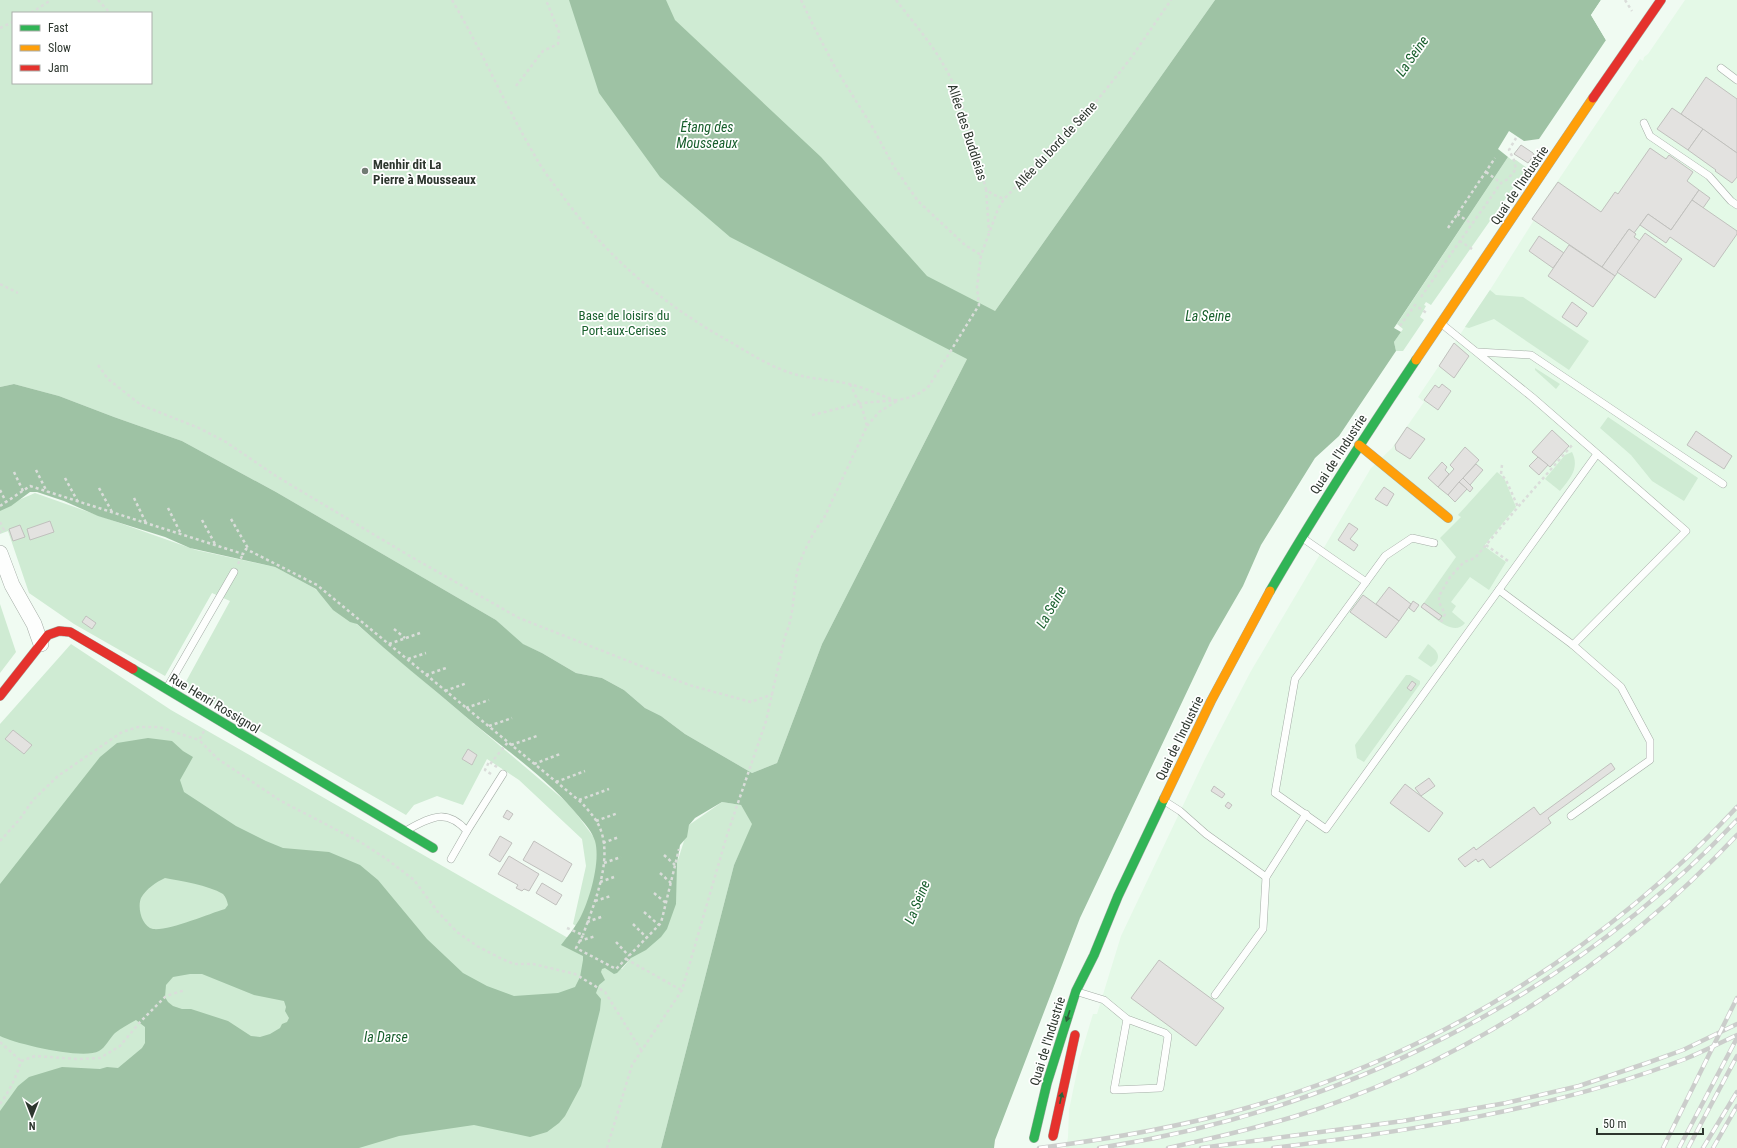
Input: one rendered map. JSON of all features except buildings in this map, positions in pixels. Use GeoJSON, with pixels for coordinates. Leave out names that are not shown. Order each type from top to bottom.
{"type":"FeatureCollection","features":[{"type":"Feature","properties":{"kind":"main road","name":"Quai de l'Industrie"},"geometry":{"type":"LineString","coordinates":[[1034,1138],[1047,1083],[1076,991],[1163,800],[1211,701],[1257,614],[1301,537],[1359,445],[1603,83],[1661,0]]}},
{"type":"Feature","properties":{"kind":"main road"},"geometry":{"type":"LineString","coordinates":[[1359,445],[1448,518]]}},
{"type":"Feature","properties":{"kind":"main road","name":"Rue Henri Rossignol"},"geometry":{"type":"LineString","coordinates":[[0,696],[48,635],[59,631],[70,632],[433,848]]}},
{"type":"Feature","properties":{"kind":"main road","name":"Quai de l'Industrie"},"geometry":{"type":"LineString","coordinates":[[1084,997],[1094,954]]}},
{"type":"Feature","properties":{"kind":"main road","name":"Quai de l'Industrie"},"geometry":{"type":"LineString","coordinates":[[1053,1136],[1076,1028]]}},
{"type":"Feature","properties":{"kind":"street"},"geometry":{"type":"LineString","coordinates":[[0,553],[12,586],[34,624],[41,644]]}},
{"type":"Feature","properties":{"kind":"lane"},"geometry":{"type":"LineString","coordinates":[[1721,68],[1737,80]]}},
{"type":"Feature","properties":{"kind":"lane"},"geometry":{"type":"LineString","coordinates":[[1644,123],[1650,136],[1709,176],[1731,201],[1737,205]]}},
{"type":"Feature","properties":{"kind":"lane"},"geometry":{"type":"LineString","coordinates":[[1441,324],[1478,352],[1686,531],[1573,645]]}},
{"type":"Feature","properties":{"kind":"lane"},"geometry":{"type":"LineString","coordinates":[[1478,352],[1530,355],[1723,484]]}},
{"type":"Feature","properties":{"kind":"lane"},"geometry":{"type":"LineString","coordinates":[[1434,543],[1412,538],[1385,556],[1295,679],[1275,793],[1326,829],[1597,454]]}},
{"type":"Feature","properties":{"kind":"lane"},"geometry":{"type":"LineString","coordinates":[[1301,537],[1366,582]]}},
{"type":"Feature","properties":{"kind":"lane"},"geometry":{"type":"LineString","coordinates":[[166,689],[234,572]]}},
{"type":"Feature","properties":{"kind":"lane"},"geometry":{"type":"LineString","coordinates":[[1499,590],[1573,645],[1621,687],[1650,741],[1650,760],[1571,816]]}},
{"type":"Feature","properties":{"kind":"lane"},"geometry":{"type":"LineString","coordinates":[[451,859],[503,774]]}},
{"type":"Feature","properties":{"kind":"lane"},"geometry":{"type":"LineString","coordinates":[[1163,800],[1180,811],[1206,834],[1266,877]]}},
{"type":"Feature","properties":{"kind":"lane"},"geometry":{"type":"LineString","coordinates":[[1215,995],[1263,929],[1266,877],[1306,814]]}},
{"type":"Feature","properties":{"kind":"lane"},"geometry":{"type":"LineString","coordinates":[[405,831],[432,818],[442,816],[455,820],[467,831]]}},
{"type":"Feature","properties":{"kind":"lane"},"geometry":{"type":"LineString","coordinates":[[1076,991],[1084,997],[1104,1000],[1127,1019],[1165,1033],[1168,1036],[1160,1088],[1114,1090],[1127,1019]]}},
{"type":"Feature","properties":{"kind":"path"},"geometry":{"type":"LineString","coordinates":[[33,12],[51,0]]}},
{"type":"Feature","properties":{"kind":"path"},"geometry":{"type":"LineString","coordinates":[[98,0],[109,12]]}},
{"type":"Feature","properties":{"kind":"path"},"geometry":{"type":"LineString","coordinates":[[452,0],[465,22],[506,105],[536,158],[589,230],[622,264],[671,305],[721,337],[767,363],[800,376],[850,384],[897,400]]}},
{"type":"Feature","properties":{"kind":"path"},"geometry":{"type":"LineString","coordinates":[[516,86],[543,51],[558,44],[559,32],[546,0]]}},
{"type":"Feature","properties":{"kind":"path"},"geometry":{"type":"LineString","coordinates":[[801,0],[836,69],[873,128],[894,167],[918,201],[965,245],[981,255]]}},
{"type":"Feature","properties":{"kind":"path","name":"Allée des Buddleias"},"geometry":{"type":"LineString","coordinates":[[896,0],[944,64],[960,101],[986,189],[992,194],[1004,199]]}},
{"type":"Feature","properties":{"kind":"path","name":"Allée du bord de Seine"},"geometry":{"type":"LineString","coordinates":[[897,400],[918,395],[929,386],[980,305],[977,287],[981,255],[998,209],[1004,199],[1087,113],[1131,58],[1171,0]]}},
{"type":"Feature","properties":{"kind":"path"},"geometry":{"type":"LineString","coordinates":[[0,28],[12,22]]}},
{"type":"Feature","properties":{"kind":"path"},"geometry":{"type":"LineString","coordinates":[[1421,297],[1501,183],[1508,179],[1516,169],[1514,160],[1509,150],[1516,138]]}},
{"type":"Feature","properties":{"kind":"path"},"geometry":{"type":"LineString","coordinates":[[1448,228],[1495,158]]}},
{"type":"Feature","properties":{"kind":"path"},"geometry":{"type":"LineString","coordinates":[[1486,172],[1501,183]]}},
{"type":"Feature","properties":{"kind":"path"},"geometry":{"type":"LineString","coordinates":[[986,189],[985,193],[990,234]]}},
{"type":"Feature","properties":{"kind":"path"},"geometry":{"type":"LineString","coordinates":[[1457,214],[1472,224]]}},
{"type":"Feature","properties":{"kind":"path"},"geometry":{"type":"LineString","coordinates":[[1460,241],[1486,257]]}},
{"type":"Feature","properties":{"kind":"path"},"geometry":{"type":"LineString","coordinates":[[0,284],[18,293]]}},
{"type":"Feature","properties":{"kind":"path"},"geometry":{"type":"LineString","coordinates":[[1400,326],[1416,305],[1441,324]]}},
{"type":"Feature","properties":{"kind":"path"},"geometry":{"type":"LineString","coordinates":[[98,365],[108,379],[141,405],[199,428],[226,442],[276,476],[395,547],[519,618],[689,685],[721,695],[751,702],[774,694]]}},
{"type":"Feature","properties":{"kind":"path"},"geometry":{"type":"LineString","coordinates":[[850,384],[866,418],[867,426]]}},
{"type":"Feature","properties":{"kind":"path"},"geometry":{"type":"LineString","coordinates":[[812,415],[859,403],[897,400]]}},
{"type":"Feature","properties":{"kind":"path"},"geometry":{"type":"LineString","coordinates":[[607,1148],[632,1065],[682,990],[727,835],[760,743],[774,694],[785,636],[790,624],[797,571],[814,530],[824,518],[867,426],[879,412],[897,400]]}},
{"type":"Feature","properties":{"kind":"path"},"geometry":{"type":"LineString","coordinates":[[1441,622],[1445,614],[1440,605],[1439,599],[1445,584],[1456,569],[1464,562],[1475,558],[1579,438]]}},
{"type":"Feature","properties":{"kind":"path"},"geometry":{"type":"LineString","coordinates":[[1502,466],[1502,474],[1518,507]]}},
{"type":"Feature","properties":{"kind":"path"},"geometry":{"type":"LineString","coordinates":[[36,470],[47,492]]}},
{"type":"Feature","properties":{"kind":"path"},"geometry":{"type":"LineString","coordinates":[[14,472],[23,490]]}},
{"type":"Feature","properties":{"kind":"path"},"geometry":{"type":"LineString","coordinates":[[65,478],[78,502]]}},
{"type":"Feature","properties":{"kind":"path"},"geometry":{"type":"LineString","coordinates":[[0,506],[30,486],[243,554],[246,549],[249,550]]}},
{"type":"Feature","properties":{"kind":"path"},"geometry":{"type":"LineString","coordinates":[[100,488],[112,512]]}},
{"type":"Feature","properties":{"kind":"path"},"geometry":{"type":"LineString","coordinates":[[0,490],[6,502]]}},
{"type":"Feature","properties":{"kind":"path"},"geometry":{"type":"LineString","coordinates":[[134,498],[146,523]]}},
{"type":"Feature","properties":{"kind":"path"},"geometry":{"type":"LineString","coordinates":[[168,508],[181,534]]}},
{"type":"Feature","properties":{"kind":"path"},"geometry":{"type":"LineString","coordinates":[[230,519],[249,550],[317,584],[579,800],[596,821],[603,843],[604,863],[595,901],[576,948],[616,969],[661,923],[679,849]]}},
{"type":"Feature","properties":{"kind":"path"},"geometry":{"type":"LineString","coordinates":[[202,520],[215,545]]}},
{"type":"Feature","properties":{"kind":"path"},"geometry":{"type":"LineString","coordinates":[[0,522],[4,530],[0,532]]}},
{"type":"Feature","properties":{"kind":"path"},"geometry":{"type":"LineString","coordinates":[[1486,545],[1515,567]]}},
{"type":"Feature","properties":{"kind":"path"},"geometry":{"type":"LineString","coordinates":[[394,629],[406,638]]}},
{"type":"Feature","properties":{"kind":"path"},"geometry":{"type":"LineString","coordinates":[[389,644],[420,633]]}},
{"type":"Feature","properties":{"kind":"path"},"geometry":{"type":"LineString","coordinates":[[408,659],[426,653]]}},
{"type":"Feature","properties":{"kind":"path"},"geometry":{"type":"LineString","coordinates":[[426,675],[446,668]]}},
{"type":"Feature","properties":{"kind":"path"},"geometry":{"type":"LineString","coordinates":[[445,691],[466,683]]}},
{"type":"Feature","properties":{"kind":"path"},"geometry":{"type":"LineString","coordinates":[[466,708],[489,700]]}},
{"type":"Feature","properties":{"kind":"path"},"geometry":{"type":"LineString","coordinates":[[199,740],[213,717]]}},
{"type":"Feature","properties":{"kind":"path"},"geometry":{"type":"LineString","coordinates":[[489,726],[512,718]]}},
{"type":"Feature","properties":{"kind":"path"},"geometry":{"type":"LineString","coordinates":[[0,841],[19,820],[34,800],[58,776],[122,732],[138,727],[159,728],[199,740],[218,759],[281,801],[362,843],[388,860],[414,880],[438,912],[456,932],[477,946],[514,964],[533,964],[575,974],[605,992],[641,1050]]}},
{"type":"Feature","properties":{"kind":"path"},"geometry":{"type":"LineString","coordinates":[[511,745],[537,736]]}},
{"type":"Feature","properties":{"kind":"path"},"geometry":{"type":"LineString","coordinates":[[495,758],[508,742]]}},
{"type":"Feature","properties":{"kind":"path"},"geometry":{"type":"LineString","coordinates":[[534,764],[560,754]]}},
{"type":"Feature","properties":{"kind":"path"},"geometry":{"type":"LineString","coordinates":[[485,769],[489,762],[491,763]]}},
{"type":"Feature","properties":{"kind":"path"},"geometry":{"type":"LineString","coordinates":[[556,782],[585,771]]}},
{"type":"Feature","properties":{"kind":"path"},"geometry":{"type":"LineString","coordinates":[[579,800],[609,789]]}},
{"type":"Feature","properties":{"kind":"path"},"geometry":{"type":"LineString","coordinates":[[596,821],[618,813]]}},
{"type":"Feature","properties":{"kind":"path"},"geometry":{"type":"LineString","coordinates":[[603,843],[619,837]]}},
{"type":"Feature","properties":{"kind":"path"},"geometry":{"type":"LineString","coordinates":[[664,855],[675,865]]}},
{"type":"Feature","properties":{"kind":"path"},"geometry":{"type":"LineString","coordinates":[[604,863],[621,857]]}},
{"type":"Feature","properties":{"kind":"path"},"geometry":{"type":"LineString","coordinates":[[660,873],[671,883]]}},
{"type":"Feature","properties":{"kind":"path"},"geometry":{"type":"LineString","coordinates":[[600,882],[614,877]]}},
{"type":"Feature","properties":{"kind":"path"},"geometry":{"type":"LineString","coordinates":[[654,893],[666,903]]}},
{"type":"Feature","properties":{"kind":"path"},"geometry":{"type":"LineString","coordinates":[[595,901],[611,896]]}},
{"type":"Feature","properties":{"kind":"path"},"geometry":{"type":"LineString","coordinates":[[644,912],[659,925]]}},
{"type":"Feature","properties":{"kind":"path"},"geometry":{"type":"LineString","coordinates":[[587,922],[604,916]]}},
{"type":"Feature","properties":{"kind":"path"},"geometry":{"type":"LineString","coordinates":[[633,924],[647,938]]}},
{"type":"Feature","properties":{"kind":"path"},"geometry":{"type":"LineString","coordinates":[[567,928],[582,935]]}},
{"type":"Feature","properties":{"kind":"path"},"geometry":{"type":"LineString","coordinates":[[579,941],[596,936]]}},
{"type":"Feature","properties":{"kind":"path"},"geometry":{"type":"LineString","coordinates":[[616,942],[629,956]]}},
{"type":"Feature","properties":{"kind":"path"},"geometry":{"type":"LineString","coordinates":[[626,959],[682,990]]}},
{"type":"Feature","properties":{"kind":"path"},"geometry":{"type":"LineString","coordinates":[[21,1061],[35,1056],[78,1059],[100,1058],[120,1046],[140,1022],[166,996],[185,990]]}},
{"type":"Feature","properties":{"kind":"path"},"geometry":{"type":"LineString","coordinates":[[0,1042],[21,1061]]}},
{"type":"Feature","properties":{"kind":"path"},"geometry":{"type":"LineString","coordinates":[[0,1104],[10,1091],[21,1061]]}},
{"type":"Feature","properties":{"kind":"shaded area"},"geometry":{"type":"Polygon","coordinates":[[[1685,0],[1737,0],[1737,1148],[1066,1148],[1069,1110],[1080,1057],[1093,1014],[1097,1014],[1121,936],[1205,759],[1251,671],[1371,468],[1392,448],[1424,402],[1418,397],[1490,290],[1534,220],[1532,219],[1640,59],[1643,61],[1644,57],[1648,54],[1685,0]]]}},
{"type":"Feature","properties":{"kind":"green space","name":"Base de loisirs du Port-aux-Cerises"},"geometry":{"type":"Polygon","coordinates":[[[0,0],[1215,0],[995,311],[967,359],[822,644],[777,763],[752,773],[685,734],[661,716],[645,708],[624,690],[602,678],[576,673],[542,653],[522,644],[496,620],[276,492],[182,441],[59,396],[14,384],[0,387],[0,0]]]}},
{"type":"Feature","properties":{"kind":"green space"},"geometry":{"type":"Polygon","coordinates":[[[1508,157],[1512,160],[1516,160],[1527,168],[1431,305],[1426,302],[1424,305],[1426,306],[1420,317],[1424,320],[1403,351],[1396,351],[1394,342],[1403,329],[1397,324],[1508,157]]]}},
{"type":"Feature","properties":{"kind":"green space"},"geometry":{"type":"Polygon","coordinates":[[[1490,290],[1496,295],[1523,297],[1589,341],[1569,370],[1494,319],[1469,328],[1465,327],[1490,290]]]}},
{"type":"Feature","properties":{"kind":"green space"},"geometry":{"type":"Polygon","coordinates":[[[1535,368],[1560,384],[1556,389],[1535,370],[1535,368]]]}},
{"type":"Feature","properties":{"kind":"green space"},"geometry":{"type":"Polygon","coordinates":[[[1608,417],[1698,478],[1684,501],[1652,481],[1631,455],[1600,428],[1608,417]]]}},
{"type":"Feature","properties":{"kind":"green space"},"geometry":{"type":"Polygon","coordinates":[[[1572,452],[1575,463],[1573,473],[1560,491],[1545,479],[1565,455],[1572,452]]]}},
{"type":"Feature","properties":{"kind":"green space"},"geometry":{"type":"Polygon","coordinates":[[[1497,472],[1504,478],[1516,507],[1484,546],[1506,562],[1489,590],[1470,577],[1451,602],[1456,606],[1452,612],[1465,623],[1460,627],[1449,627],[1437,620],[1421,607],[1456,557],[1440,538],[1461,517],[1458,515],[1497,472]]]}},
{"type":"Feature","properties":{"kind":"green space"},"geometry":{"type":"Polygon","coordinates":[[[35,493],[196,550],[275,567],[314,588],[570,805],[598,843],[596,882],[581,929],[573,924],[586,866],[582,839],[519,780],[487,759],[463,805],[437,796],[414,805],[406,815],[183,687],[230,601],[212,593],[165,676],[74,624],[29,593],[8,531],[0,534],[0,508],[35,493]]]}},
{"type":"Feature","properties":{"kind":"green space"},"geometry":{"type":"Polygon","coordinates":[[[0,604],[16,652],[0,673],[0,604]]]}},
{"type":"Feature","properties":{"kind":"green space","name":"la Darse"},"geometry":{"type":"Polygon","coordinates":[[[71,644],[171,710],[622,969],[631,958],[677,863],[689,825],[722,802],[741,805],[753,824],[734,865],[661,1148],[0,1148],[0,724],[71,644]]]}},
{"type":"Feature","properties":{"kind":"green space"},"geometry":{"type":"Polygon","coordinates":[[[1428,644],[1437,652],[1438,655],[1437,661],[1431,667],[1418,658],[1428,644]]]}},
{"type":"Feature","properties":{"kind":"green space"},"geometry":{"type":"Polygon","coordinates":[[[1406,675],[1410,675],[1420,681],[1420,684],[1364,762],[1357,758],[1355,745],[1406,675]]]}},
{"type":"Feature","properties":{"kind":"water","name":"La Seine"},"geometry":{"type":"Polygon","coordinates":[[[569,0],[666,0],[675,20],[821,157],[927,276],[995,311],[1215,0],[1601,0],[1591,15],[1606,40],[1539,139],[1524,141],[1509,131],[1498,149],[1508,157],[1394,328],[1401,332],[1394,342],[1396,351],[1339,436],[1315,458],[1261,545],[1243,586],[1210,643],[1080,918],[995,1140],[994,1148],[661,1148],[734,865],[752,824],[741,805],[722,802],[695,818],[689,825],[687,837],[680,845],[677,863],[676,904],[667,929],[661,937],[646,950],[631,958],[617,973],[614,974],[605,968],[602,969],[601,972],[605,980],[599,985],[596,993],[601,999],[600,1010],[581,1086],[565,1116],[559,1123],[547,1132],[530,1137],[474,1125],[399,1136],[359,1148],[0,1148],[0,1111],[18,1086],[29,1077],[62,1067],[100,1069],[107,1067],[118,1068],[142,1048],[145,1043],[145,1027],[136,1020],[115,1033],[101,1050],[91,1053],[79,1054],[50,1050],[34,1047],[0,1036],[0,884],[100,757],[117,743],[148,738],[172,741],[183,751],[193,757],[180,780],[184,792],[236,826],[266,841],[283,848],[329,852],[360,865],[378,880],[427,939],[463,973],[487,986],[514,996],[558,993],[575,987],[580,977],[583,956],[561,945],[573,930],[587,903],[593,882],[596,850],[595,841],[589,829],[554,790],[357,624],[350,622],[333,610],[316,589],[275,567],[190,548],[165,537],[98,516],[64,501],[37,492],[30,492],[11,506],[0,511],[0,387],[14,384],[59,396],[182,441],[276,492],[496,620],[523,644],[542,653],[576,673],[602,678],[624,690],[645,708],[661,716],[685,734],[752,773],[777,763],[822,644],[967,359],[730,237],[660,177],[599,93],[569,0]],[[165,878],[152,886],[141,898],[141,916],[149,928],[160,929],[178,925],[225,909],[228,905],[223,894],[210,888],[165,878]],[[190,974],[173,977],[166,985],[165,997],[173,1006],[182,1009],[191,1009],[228,1021],[251,1036],[260,1037],[270,1034],[280,1028],[289,1018],[285,1011],[286,1007],[284,1001],[254,995],[202,974],[190,974]]]}},
{"type":"Feature","properties":{"kind":"pier"},"geometry":{"type":"Polygon","coordinates":[[[1601,0],[1603,0],[1594,15],[1608,39],[1607,42],[1591,15],[1601,0]]]}},
{"type":"Feature","properties":{"kind":"railway"},"geometry":{"type":"LineString","coordinates":[[1039,1148],[1092,1141],[1198,1121],[1250,1107],[1319,1085],[1386,1058],[1451,1026],[1514,990],[1574,950],[1632,906],[1686,858],[1737,807]]}},
{"type":"Feature","properties":{"kind":"railway"},"geometry":{"type":"LineString","coordinates":[[1099,1148],[1189,1131],[1277,1106],[1363,1075],[1446,1037],[1525,992],[1600,941],[1671,884],[1737,820]]}},
{"type":"Feature","properties":{"kind":"railway"},"geometry":{"type":"LineString","coordinates":[[1168,1148],[1231,1134],[1293,1117],[1356,1095],[1417,1069],[1476,1039],[1533,1004],[1588,967],[1641,926],[1690,882],[1737,835]]}},
{"type":"Feature","properties":{"kind":"railway"},"geometry":{"type":"LineString","coordinates":[[1663,1148],[1737,998]]}},
{"type":"Feature","properties":{"kind":"railway"},"geometry":{"type":"LineString","coordinates":[[1201,1148],[1403,1121],[1506,1103],[1579,1086],[1647,1063],[1683,1050],[1737,1024]]}},
{"type":"Feature","properties":{"kind":"railway"},"geometry":{"type":"LineString","coordinates":[[1273,1148],[1429,1126],[1534,1105],[1585,1092],[1636,1076],[1685,1059],[1737,1035]]}},
{"type":"Feature","properties":{"kind":"railway"},"geometry":{"type":"LineString","coordinates":[[1679,1148],[1737,1038]]}},
{"type":"Feature","properties":{"kind":"railway"},"geometry":{"type":"LineString","coordinates":[[1688,1148],[1737,1056]]}},
{"type":"Feature","properties":{"kind":"railway"},"geometry":{"type":"LineString","coordinates":[[1703,1148],[1737,1092]]}},
{"type":"Feature","properties":{"kind":"railway"},"geometry":{"type":"LineString","coordinates":[[1713,1148],[1737,1106]]}},
{"type":"Feature","properties":{"kind":"traffic: fast"},"geometry":{"type":"LineString","coordinates":[[1270,591],[1341,474],[1416,360]]}},
{"type":"Feature","properties":{"kind":"traffic: fast"},"geometry":{"type":"LineString","coordinates":[[133,669],[433,848]]}},
{"type":"Feature","properties":{"kind":"traffic: fast"},"geometry":{"type":"LineString","coordinates":[[1034,1138],[1047,1083],[1076,991],[1094,955],[1118,896],[1164,799]]}},
{"type":"Feature","properties":{"kind":"traffic: slow"},"geometry":{"type":"LineString","coordinates":[[1416,360],[1593,98]]}},
{"type":"Feature","properties":{"kind":"traffic: slow"},"geometry":{"type":"LineString","coordinates":[[1359,445],[1448,518]]}},
{"type":"Feature","properties":{"kind":"traffic: slow"},"geometry":{"type":"LineString","coordinates":[[1164,799],[1211,701],[1270,591]]}},
{"type":"Feature","properties":{"kind":"traffic: jam"},"geometry":{"type":"LineString","coordinates":[[1593,98],[1661,0]]}},
{"type":"Feature","properties":{"kind":"traffic: jam"},"geometry":{"type":"LineString","coordinates":[[0,696],[48,635],[59,631],[70,632],[133,669]]}},
{"type":"Feature","properties":{"kind":"traffic: jam"},"geometry":{"type":"LineString","coordinates":[[1053,1136],[1075,1035]]}},
{"type":"Feature","properties":{"kind":"place","name":"Menhir dit La Pierre à Mousseaux"},"geometry":{"type":"Point","coordinates":[365,171]}},
{"type":"Feature","properties":{"kind":"water label","name":"Étang des Mousseaux"},"geometry":{"type":"Point","coordinates":[707,136]}}]}
